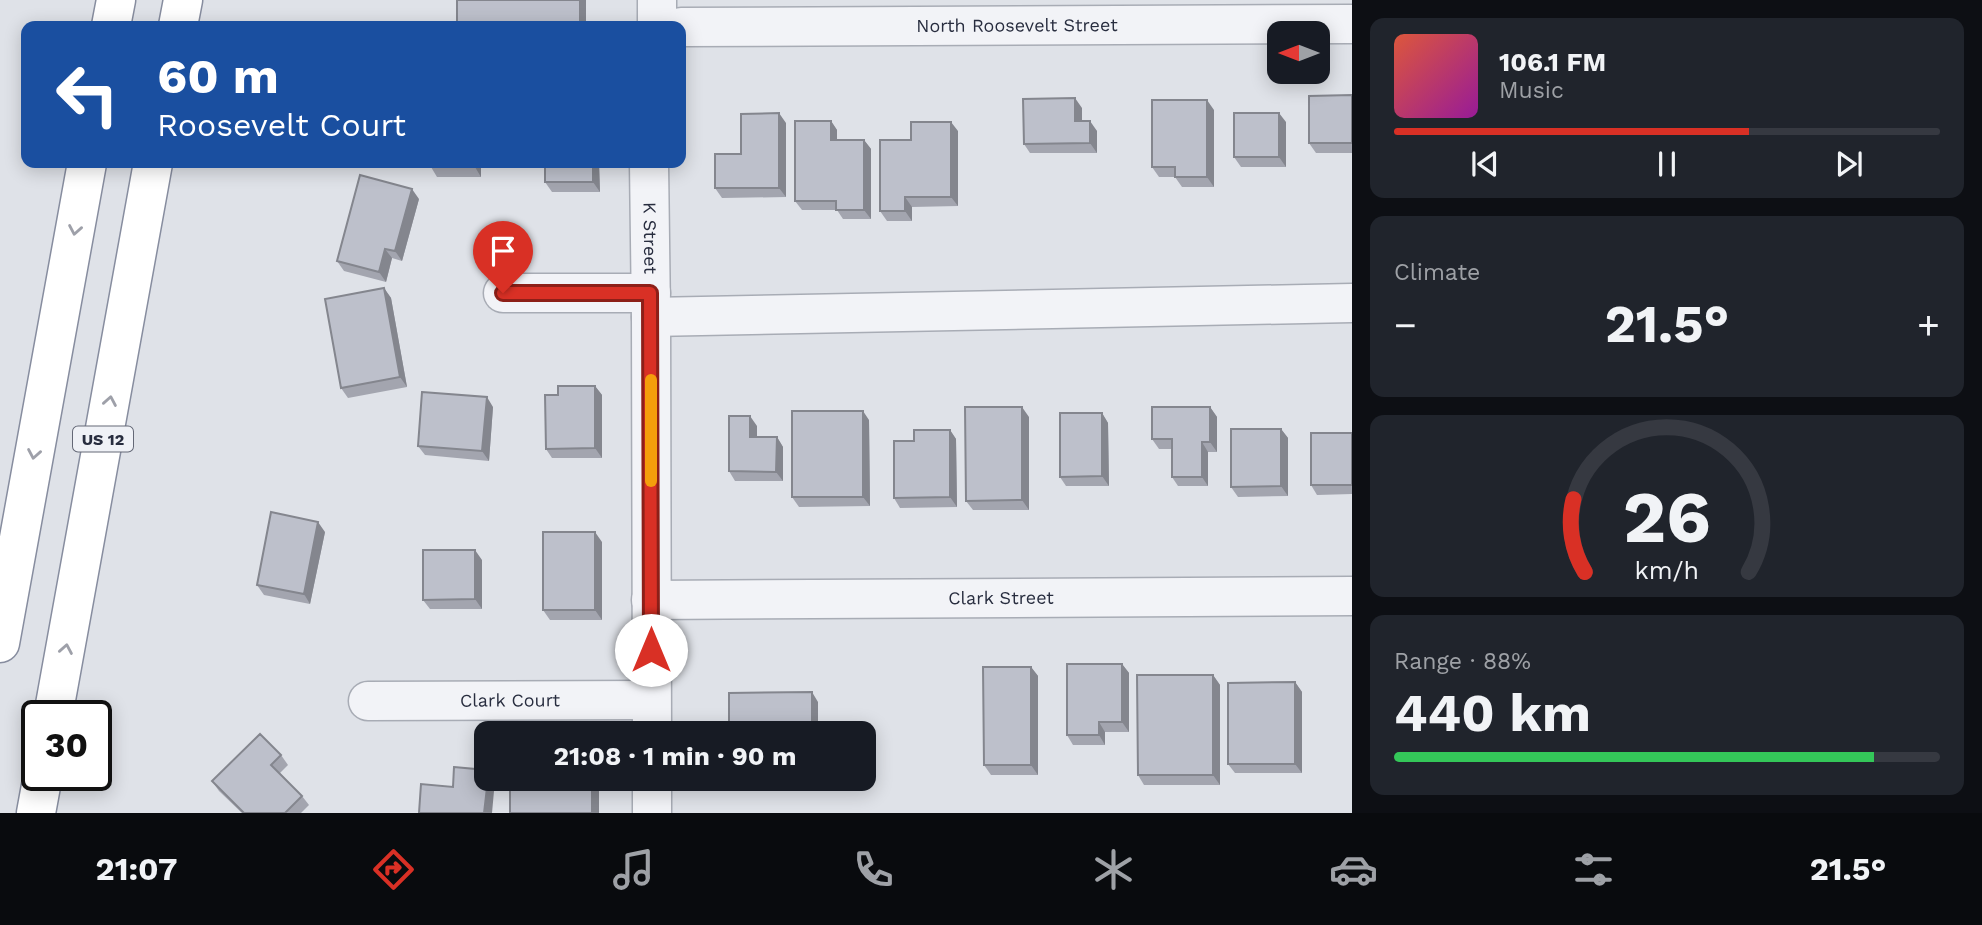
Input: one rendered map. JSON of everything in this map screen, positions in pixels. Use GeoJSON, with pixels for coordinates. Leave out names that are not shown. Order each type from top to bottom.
{"type":"FeatureCollection","features":[{"type":"Feature","properties":{"kind":"highway"},"geometry":{"type":"LineString","coordinates":[[112,21],[116,0]]}},
{"type":"Feature","properties":{"kind":"highway"},"geometry":{"type":"LineString","coordinates":[[179,21],[183,0]]}},
{"type":"Feature","properties":{"kind":"highway"},"geometry":{"type":"LineString","coordinates":[[0,643],[86,168]]}},
{"type":"Feature","properties":{"kind":"highway","name":"US 12"},"geometry":{"type":"LineString","coordinates":[[56,700],[152,168]]}},
{"type":"Feature","properties":{"kind":"highway"},"geometry":{"type":"LineString","coordinates":[[36,813],[40,791]]}},
{"type":"Feature","properties":{"kind":"street"},"geometry":{"type":"LineString","coordinates":[[657,0],[657,21]]}},
{"type":"Feature","properties":{"kind":"street","name":"North Roosevelt Street"},"geometry":{"type":"LineString","coordinates":[[686,27],[1352,24]]}},
{"type":"Feature","properties":{"kind":"street","name":"K Street"},"geometry":{"type":"LineString","coordinates":[[649,168],[651,716]]}},
{"type":"Feature","properties":{"kind":"street"},"geometry":{"type":"LineString","coordinates":[[503,293],[651,305],[1352,303]]}},
{"type":"Feature","properties":{"kind":"street","name":"Clark Street"},"geometry":{"type":"LineString","coordinates":[[651,600],[1352,596]]}},
{"type":"Feature","properties":{"kind":"street","name":"Clark Court"},"geometry":{"type":"LineString","coordinates":[[368,701],[651,716]]}},
{"type":"Feature","properties":{"kind":"street"},"geometry":{"type":"LineString","coordinates":[[652,791],[652,813]]}},
{"type":"Feature","properties":{"kind":"building"},"geometry":{"type":"Polygon","coordinates":[[[457,0],[580,0],[580,21],[457,21],[457,0]]]}},
{"type":"Feature","properties":{"kind":"building"},"geometry":{"type":"Polygon","coordinates":[[[1352,95],[1352,143],[1309,143],[1309,96],[1352,95]]]}},
{"type":"Feature","properties":{"kind":"building"},"geometry":{"type":"Polygon","coordinates":[[[1075,98],[1075,121],[1090,121],[1090,143],[1024,144],[1023,99],[1075,98]]]}},
{"type":"Feature","properties":{"kind":"building"},"geometry":{"type":"Polygon","coordinates":[[[1152,100],[1207,100],[1207,177],[1175,177],[1175,167],[1152,167],[1152,100]]]}},
{"type":"Feature","properties":{"kind":"building"},"geometry":{"type":"Polygon","coordinates":[[[779,113],[779,188],[715,188],[715,154],[741,154],[741,114],[779,113]]]}},
{"type":"Feature","properties":{"kind":"building"},"geometry":{"type":"Polygon","coordinates":[[[1234,113],[1279,113],[1279,157],[1234,157],[1234,113]]]}},
{"type":"Feature","properties":{"kind":"building"},"geometry":{"type":"Polygon","coordinates":[[[795,121],[831,121],[831,140],[864,140],[864,210],[836,210],[836,201],[795,201],[795,121]]]}},
{"type":"Feature","properties":{"kind":"building"},"geometry":{"type":"Polygon","coordinates":[[[911,122],[951,122],[951,197],[905,197],[905,211],[880,211],[880,140],[911,140],[911,122]]]}},
{"type":"Feature","properties":{"kind":"building"},"geometry":{"type":"Polygon","coordinates":[[[545,168],[593,168],[593,182],[545,182],[545,168]]]}},
{"type":"Feature","properties":{"kind":"building"},"geometry":{"type":"Polygon","coordinates":[[[360,175],[412,189],[395,251],[385,249],[379,272],[337,261],[360,175]]]}},
{"type":"Feature","properties":{"kind":"building"},"geometry":{"type":"Polygon","coordinates":[[[384,288],[400,377],[341,388],[325,299],[384,288]]]}},
{"type":"Feature","properties":{"kind":"building"},"geometry":{"type":"Polygon","coordinates":[[[558,386],[595,386],[595,448],[546,449],[545,395],[558,395],[558,386]]]}},
{"type":"Feature","properties":{"kind":"building"},"geometry":{"type":"Polygon","coordinates":[[[422,392],[487,397],[482,451],[418,446],[422,392]]]}},
{"type":"Feature","properties":{"kind":"building"},"geometry":{"type":"Polygon","coordinates":[[[965,407],[1022,407],[1022,500],[966,501],[965,407]]]}},
{"type":"Feature","properties":{"kind":"building"},"geometry":{"type":"Polygon","coordinates":[[[1152,407],[1210,407],[1210,442],[1202,442],[1202,477],[1172,477],[1172,439],[1152,439],[1152,407]]]}},
{"type":"Feature","properties":{"kind":"building"},"geometry":{"type":"Polygon","coordinates":[[[792,411],[863,411],[863,497],[792,497],[792,411]]]}},
{"type":"Feature","properties":{"kind":"building"},"geometry":{"type":"Polygon","coordinates":[[[1060,413],[1102,413],[1102,476],[1060,477],[1060,413]]]}},
{"type":"Feature","properties":{"kind":"building"},"geometry":{"type":"Polygon","coordinates":[[[729,416],[750,416],[750,437],[777,437],[776,472],[729,471],[729,416]]]}},
{"type":"Feature","properties":{"kind":"building"},"geometry":{"type":"Polygon","coordinates":[[[1231,429],[1281,429],[1281,486],[1231,487],[1231,429]]]}},
{"type":"Feature","properties":{"kind":"building"},"geometry":{"type":"Polygon","coordinates":[[[914,430],[950,430],[950,497],[894,498],[894,441],[914,441],[914,430]]]}},
{"type":"Feature","properties":{"kind":"building"},"geometry":{"type":"Polygon","coordinates":[[[1311,433],[1352,433],[1352,485],[1311,485],[1311,433]]]}},
{"type":"Feature","properties":{"kind":"building"},"geometry":{"type":"Polygon","coordinates":[[[271,512],[318,522],[304,594],[257,585],[271,512]]]}},
{"type":"Feature","properties":{"kind":"building"},"geometry":{"type":"Polygon","coordinates":[[[543,532],[595,532],[595,610],[543,610],[543,532]]]}},
{"type":"Feature","properties":{"kind":"building"},"geometry":{"type":"Polygon","coordinates":[[[423,550],[475,550],[475,599],[423,600],[423,550]]]}},
{"type":"Feature","properties":{"kind":"building"},"geometry":{"type":"Polygon","coordinates":[[[1067,664],[1122,664],[1122,722],[1099,722],[1099,735],[1067,735],[1067,664]]]}},
{"type":"Feature","properties":{"kind":"building"},"geometry":{"type":"Polygon","coordinates":[[[983,667],[1031,667],[1031,765],[984,765],[983,667]]]}},
{"type":"Feature","properties":{"kind":"building"},"geometry":{"type":"Polygon","coordinates":[[[1137,675],[1213,675],[1213,775],[1138,775],[1137,675]]]}},
{"type":"Feature","properties":{"kind":"building"},"geometry":{"type":"Polygon","coordinates":[[[1295,682],[1295,764],[1228,764],[1228,683],[1295,682]]]}},
{"type":"Feature","properties":{"kind":"building"},"geometry":{"type":"Polygon","coordinates":[[[812,692],[812,721],[729,721],[729,693],[812,692]]]}},
{"type":"Feature","properties":{"kind":"building"},"geometry":{"type":"Polygon","coordinates":[[[260,734],[281,755],[271,765],[302,796],[285,813],[244,813],[212,781],[260,734]]]}},
{"type":"Feature","properties":{"kind":"building"},"geometry":{"type":"Polygon","coordinates":[[[454,767],[474,769],[474,791],[487,791],[484,813],[419,813],[421,784],[453,787],[454,767]]]}},
{"type":"Feature","properties":{"kind":"building"},"geometry":{"type":"Polygon","coordinates":[[[510,791],[592,791],[592,813],[510,813],[510,791]]]}},
{"type":"Feature","properties":{"kind":"slow traffic"},"geometry":{"type":"LineString","coordinates":[[651,380],[651,481]]}},
{"type":"Feature","properties":{"kind":"route"},"geometry":{"type":"LineString","coordinates":[[503,293],[650,293],[651,650]]}}]}
